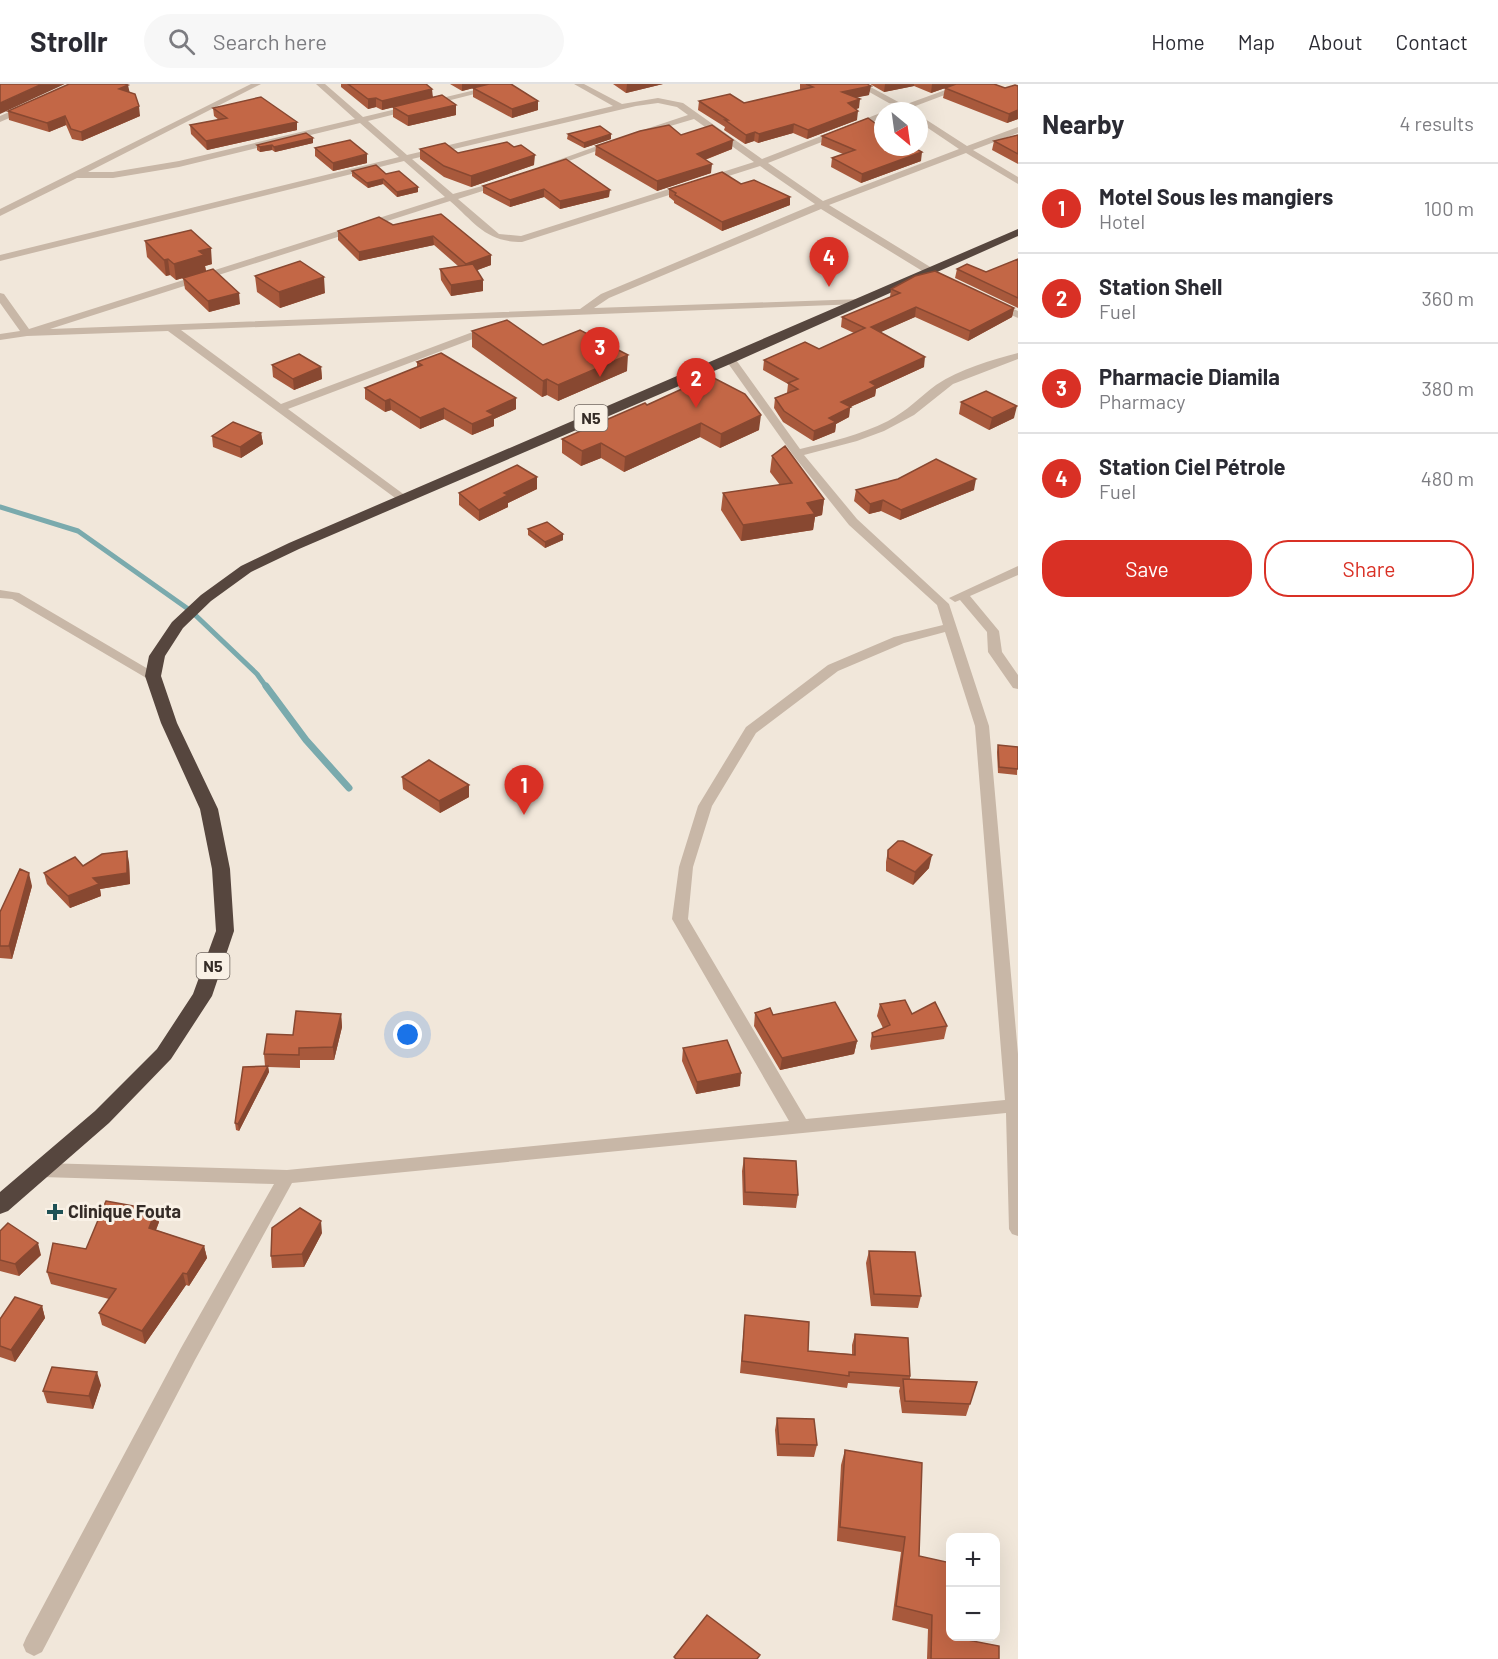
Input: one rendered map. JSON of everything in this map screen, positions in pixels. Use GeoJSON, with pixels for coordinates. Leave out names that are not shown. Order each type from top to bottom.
{"type":"FeatureCollection","features":[{"type":"Feature","properties":{"kind":"highway","name":"N5"},"geometry":{"type":"LineString","coordinates":[[0,1205],[102,1117],[164,1054],[202,996],[225,931],[221,868],[209,809],[169,723],[153,676],[157,656],[177,625],[206,598],[246,569],[1018,232]]}},
{"type":"Feature","properties":{"kind":"street"},"geometry":{"type":"LineString","coordinates":[[0,213],[257,84]]}},
{"type":"Feature","properties":{"kind":"street"},"geometry":{"type":"LineString","coordinates":[[320,84],[451,199],[496,236],[507,239],[522,239],[762,162],[874,118]]}},
{"type":"Feature","properties":{"kind":"street"},"geometry":{"type":"LineString","coordinates":[[75,175],[113,175],[179,164],[510,84]]}},
{"type":"Feature","properties":{"kind":"street"},"geometry":{"type":"LineString","coordinates":[[578,84],[621,107]]}},
{"type":"Feature","properties":{"kind":"street"},"geometry":{"type":"LineString","coordinates":[[859,84],[894,102]]}},
{"type":"Feature","properties":{"kind":"street"},"geometry":{"type":"LineString","coordinates":[[925,102],[970,84]]}},
{"type":"Feature","properties":{"kind":"street"},"geometry":{"type":"LineString","coordinates":[[0,258],[654,99],[669,100],[696,115],[822,205],[927,271],[948,281]]}},
{"type":"Feature","properties":{"kind":"street"},"geometry":{"type":"LineString","coordinates":[[0,119],[38,102]]}},
{"type":"Feature","properties":{"kind":"street"},"geometry":{"type":"LineString","coordinates":[[529,172],[696,115]]}},
{"type":"Feature","properties":{"kind":"street"},"geometry":{"type":"LineString","coordinates":[[928,124],[1018,181]]}},
{"type":"Feature","properties":{"kind":"street"},"geometry":{"type":"LineString","coordinates":[[582,312],[605,296],[822,205],[1018,130]]}},
{"type":"Feature","properties":{"kind":"street"},"geometry":{"type":"LineString","coordinates":[[0,338],[27,333],[507,180]]}},
{"type":"Feature","properties":{"kind":"street"},"geometry":{"type":"LineString","coordinates":[[0,296],[27,333]]}},
{"type":"Feature","properties":{"kind":"street"},"geometry":{"type":"LineString","coordinates":[[988,300],[1018,315]]}},
{"type":"Feature","properties":{"kind":"street"},"geometry":{"type":"LineString","coordinates":[[27,333],[860,301]]}},
{"type":"Feature","properties":{"kind":"street"},"geometry":{"type":"LineString","coordinates":[[280,408],[530,314]]}},
{"type":"Feature","properties":{"kind":"street"},"geometry":{"type":"LineString","coordinates":[[171,328],[402,499]]}},
{"type":"Feature","properties":{"kind":"street"},"geometry":{"type":"LineString","coordinates":[[796,453],[864,435],[906,416],[943,386],[977,370],[1018,356]]}},
{"type":"Feature","properties":{"kind":"street"},"geometry":{"type":"LineString","coordinates":[[730,359],[796,453],[853,522],[943,604],[951,627],[982,726],[1016,1105],[1018,1229]]}},
{"type":"Feature","properties":{"kind":"street"},"geometry":{"type":"LineString","coordinates":[[943,604],[1018,570]]}},
{"type":"Feature","properties":{"kind":"street"},"geometry":{"type":"LineString","coordinates":[[0,594],[15,596],[153,676]]}},
{"type":"Feature","properties":{"kind":"street"},"geometry":{"type":"LineString","coordinates":[[962,595],[993,631],[995,652],[1018,685]]}},
{"type":"Feature","properties":{"kind":"street"},"geometry":{"type":"LineString","coordinates":[[0,609],[15,596]]}},
{"type":"Feature","properties":{"kind":"street"},"geometry":{"type":"LineString","coordinates":[[801,1126],[680,919],[686,867],[705,806],[751,730],[833,668],[899,640],[951,627]]}},
{"type":"Feature","properties":{"kind":"street"},"geometry":{"type":"LineString","coordinates":[[42,1170],[287,1177],[1016,1105]]}},
{"type":"Feature","properties":{"kind":"street"},"geometry":{"type":"LineString","coordinates":[[34,1645],[188,1354],[287,1177]]}},
{"type":"Feature","properties":{"kind":"building"},"geometry":{"type":"Polygon","coordinates":[[[0,84],[42,84],[0,103],[0,84]]]}},
{"type":"Feature","properties":{"kind":"building"},"geometry":{"type":"Polygon","coordinates":[[[69,84],[125,84],[128,85],[119,89],[135,94],[139,106],[81,132],[71,129],[65,116],[47,123],[8,111],[69,84]]]}},
{"type":"Feature","properties":{"kind":"building"},"geometry":{"type":"Polygon","coordinates":[[[348,84],[426,84],[432,89],[382,101],[376,98],[368,99],[348,84]]]}},
{"type":"Feature","properties":{"kind":"building"},"geometry":{"type":"Polygon","coordinates":[[[489,84],[511,84],[538,101],[512,109],[473,88],[489,84]]]}},
{"type":"Feature","properties":{"kind":"building"},"geometry":{"type":"Polygon","coordinates":[[[806,84],[867,84],[871,86],[842,92],[860,99],[848,103],[858,111],[808,130],[794,124],[759,134],[755,132],[746,135],[699,101],[730,94],[744,103],[813,87],[806,84]]]}},
{"type":"Feature","properties":{"kind":"building"},"geometry":{"type":"Polygon","coordinates":[[[956,84],[994,84],[1005,88],[1018,86],[1018,110],[1009,114],[945,88],[956,84]]]}},
{"type":"Feature","properties":{"kind":"building"},"geometry":{"type":"Polygon","coordinates":[[[442,95],[456,105],[408,116],[393,107],[442,95]]]}},
{"type":"Feature","properties":{"kind":"building"},"geometry":{"type":"Polygon","coordinates":[[[261,97],[297,122],[206,141],[190,125],[227,118],[213,108],[261,97]]]}},
{"type":"Feature","properties":{"kind":"building"},"geometry":{"type":"Polygon","coordinates":[[[868,118],[874,122],[874,156],[911,156],[862,174],[832,158],[855,150],[822,136],[868,118]]]}},
{"type":"Feature","properties":{"kind":"building"},"geometry":{"type":"Polygon","coordinates":[[[669,125],[681,135],[712,125],[733,140],[697,154],[712,164],[657,181],[596,146],[640,131],[669,125]]]}},
{"type":"Feature","properties":{"kind":"building"},"geometry":{"type":"Polygon","coordinates":[[[600,126],[611,134],[584,143],[568,134],[600,126]]]}},
{"type":"Feature","properties":{"kind":"building"},"geometry":{"type":"Polygon","coordinates":[[[306,133],[313,138],[274,147],[257,145],[306,133]]]}},
{"type":"Feature","properties":{"kind":"building"},"geometry":{"type":"Polygon","coordinates":[[[1018,135],[1018,154],[994,141],[1018,135]]]}},
{"type":"Feature","properties":{"kind":"building"},"geometry":{"type":"Polygon","coordinates":[[[350,140],[367,154],[333,163],[315,148],[350,140]]]}},
{"type":"Feature","properties":{"kind":"building"},"geometry":{"type":"Polygon","coordinates":[[[507,142],[514,147],[521,145],[535,155],[471,176],[444,166],[420,149],[445,143],[458,153],[507,142]]]}},
{"type":"Feature","properties":{"kind":"building"},"geometry":{"type":"Polygon","coordinates":[[[566,159],[610,190],[560,201],[544,189],[510,200],[483,186],[566,159]]]}},
{"type":"Feature","properties":{"kind":"building"},"geometry":{"type":"Polygon","coordinates":[[[376,165],[386,174],[399,171],[418,187],[397,192],[383,179],[367,183],[352,171],[376,165]]]}},
{"type":"Feature","properties":{"kind":"building"},"geometry":{"type":"Polygon","coordinates":[[[722,172],[741,184],[754,180],[790,197],[722,222],[675,195],[676,193],[669,189],[722,172]]]}},
{"type":"Feature","properties":{"kind":"building"},"geometry":{"type":"Polygon","coordinates":[[[441,214],[491,255],[466,264],[433,236],[359,252],[338,231],[379,217],[393,225],[441,214]]]}},
{"type":"Feature","properties":{"kind":"building"},"geometry":{"type":"Polygon","coordinates":[[[191,230],[211,248],[199,251],[204,255],[174,264],[168,259],[164,260],[145,241],[191,230]]]}},
{"type":"Feature","properties":{"kind":"building"},"geometry":{"type":"Polygon","coordinates":[[[1018,259],[1018,298],[957,269],[967,264],[986,272],[1018,259]]]}},
{"type":"Feature","properties":{"kind":"building"},"geometry":{"type":"Polygon","coordinates":[[[300,261],[324,277],[279,292],[255,276],[300,261]]]}},
{"type":"Feature","properties":{"kind":"building"},"geometry":{"type":"Polygon","coordinates":[[[473,264],[483,280],[451,285],[440,269],[473,264]]]}},
{"type":"Feature","properties":{"kind":"building"},"geometry":{"type":"Polygon","coordinates":[[[213,269],[239,293],[208,301],[183,278],[213,269]]]}},
{"type":"Feature","properties":{"kind":"building"},"geometry":{"type":"Polygon","coordinates":[[[935,271],[1014,308],[970,331],[916,307],[871,327],[925,357],[870,382],[876,386],[841,402],[851,407],[829,418],[836,422],[814,431],[784,411],[775,398],[798,389],[788,383],[798,379],[764,360],[805,342],[819,349],[865,328],[842,317],[900,293],[891,289],[915,276],[935,271]]]}},
{"type":"Feature","properties":{"kind":"building"},"geometry":{"type":"Polygon","coordinates":[[[507,320],[543,345],[580,330],[628,355],[558,385],[547,379],[543,381],[472,331],[507,320]]]}},
{"type":"Feature","properties":{"kind":"building"},"geometry":{"type":"Polygon","coordinates":[[[441,353],[516,398],[487,411],[494,415],[472,424],[444,408],[420,418],[390,399],[385,401],[365,388],[422,365],[417,362],[441,353]]]}},
{"type":"Feature","properties":{"kind":"building"},"geometry":{"type":"Polygon","coordinates":[[[299,354],[321,367],[293,379],[272,365],[299,354]]]}},
{"type":"Feature","properties":{"kind":"building"},"geometry":{"type":"Polygon","coordinates":[[[710,376],[745,394],[761,415],[721,434],[701,423],[625,457],[601,443],[582,451],[562,439],[645,403],[647,405],[710,376]]]}},
{"type":"Feature","properties":{"kind":"building"},"geometry":{"type":"Polygon","coordinates":[[[986,391],[1017,406],[992,418],[961,402],[986,391]]]}},
{"type":"Feature","properties":{"kind":"building"},"geometry":{"type":"Polygon","coordinates":[[[233,422],[261,433],[240,447],[212,436],[233,422]]]}},
{"type":"Feature","properties":{"kind":"building"},"geometry":{"type":"Polygon","coordinates":[[[785,446],[824,499],[807,503],[815,514],[743,525],[723,493],[792,483],[772,456],[785,446]]]}},
{"type":"Feature","properties":{"kind":"building"},"geometry":{"type":"Polygon","coordinates":[[[936,459],[976,479],[901,510],[883,500],[870,504],[856,490],[898,479],[936,459]]]}},
{"type":"Feature","properties":{"kind":"building"},"geometry":{"type":"Polygon","coordinates":[[[517,465],[537,477],[504,493],[508,495],[479,510],[459,493],[517,465]]]}},
{"type":"Feature","properties":{"kind":"building"},"geometry":{"type":"Polygon","coordinates":[[[547,522],[563,534],[545,542],[528,529],[547,522]]]}},
{"type":"Feature","properties":{"kind":"building"},"geometry":{"type":"Polygon","coordinates":[[[998,745],[1018,747],[1018,769],[999,767],[998,745]]]}},
{"type":"Feature","properties":{"kind":"building"},"geometry":{"type":"Polygon","coordinates":[[[429,760],[469,785],[439,801],[402,777],[429,760]]]}},
{"type":"Feature","properties":{"kind":"building"},"geometry":{"type":"Polygon","coordinates":[[[898,841],[903,841],[932,855],[915,872],[888,858],[888,850],[898,841]]]}},
{"type":"Feature","properties":{"kind":"building"},"geometry":{"type":"Polygon","coordinates":[[[127,851],[127,873],[93,878],[99,884],[68,896],[44,873],[75,857],[83,866],[102,854],[127,851]]]}},
{"type":"Feature","properties":{"kind":"building"},"geometry":{"type":"Polygon","coordinates":[[[20,869],[29,873],[9,946],[0,946],[0,912],[20,869]]]}},
{"type":"Feature","properties":{"kind":"building"},"geometry":{"type":"Polygon","coordinates":[[[905,1000],[912,1014],[935,1002],[947,1026],[873,1037],[872,1033],[890,1025],[880,1004],[905,1000]]]}},
{"type":"Feature","properties":{"kind":"building"},"geometry":{"type":"Polygon","coordinates":[[[835,1002],[857,1041],[782,1058],[755,1013],[770,1008],[773,1015],[835,1002]]]}},
{"type":"Feature","properties":{"kind":"building"},"geometry":{"type":"Polygon","coordinates":[[[296,1011],[341,1014],[333,1047],[299,1048],[299,1055],[264,1054],[267,1034],[293,1035],[296,1011]]]}},
{"type":"Feature","properties":{"kind":"building"},"geometry":{"type":"Polygon","coordinates":[[[727,1040],[741,1073],[697,1082],[683,1048],[727,1040]]]}},
{"type":"Feature","properties":{"kind":"building"},"geometry":{"type":"Polygon","coordinates":[[[268,1066],[238,1124],[235,1123],[243,1067],[268,1066]]]}},
{"type":"Feature","properties":{"kind":"building"},"geometry":{"type":"Polygon","coordinates":[[[744,1158],[796,1161],[798,1195],[745,1192],[744,1158]]]}},
{"type":"Feature","properties":{"kind":"building"},"geometry":{"type":"Polygon","coordinates":[[[106,1201],[156,1210],[149,1228],[204,1246],[187,1274],[183,1273],[142,1331],[99,1313],[116,1289],[47,1272],[53,1243],[86,1249],[106,1201]]]}},
{"type":"Feature","properties":{"kind":"building"},"geometry":{"type":"Polygon","coordinates":[[[300,1208],[321,1221],[302,1254],[271,1256],[272,1228],[300,1208]]]}},
{"type":"Feature","properties":{"kind":"building"},"geometry":{"type":"Polygon","coordinates":[[[8,1223],[38,1243],[15,1264],[0,1260],[0,1231],[8,1223]]]}},
{"type":"Feature","properties":{"kind":"building"},"geometry":{"type":"Polygon","coordinates":[[[869,1251],[915,1252],[921,1296],[874,1294],[869,1251]]]}},
{"type":"Feature","properties":{"kind":"building"},"geometry":{"type":"Polygon","coordinates":[[[15,1297],[42,1306],[11,1350],[0,1346],[0,1319],[15,1297]]]}},
{"type":"Feature","properties":{"kind":"building"},"geometry":{"type":"Polygon","coordinates":[[[745,1315],[809,1322],[808,1351],[855,1355],[855,1334],[908,1338],[910,1376],[849,1372],[849,1376],[742,1361],[745,1315]]]}},
{"type":"Feature","properties":{"kind":"building"},"geometry":{"type":"Polygon","coordinates":[[[52,1367],[97,1372],[89,1396],[43,1391],[52,1367]]]}},
{"type":"Feature","properties":{"kind":"building"},"geometry":{"type":"Polygon","coordinates":[[[903,1379],[977,1382],[970,1404],[905,1401],[903,1379]]]}},
{"type":"Feature","properties":{"kind":"building"},"geometry":{"type":"Polygon","coordinates":[[[777,1418],[814,1419],[817,1445],[779,1444],[777,1418]]]}},
{"type":"Feature","properties":{"kind":"building"},"geometry":{"type":"Polygon","coordinates":[[[845,1450],[922,1463],[919,1556],[946,1562],[946,1641],[973,1641],[999,1646],[999,1659],[931,1659],[932,1615],[896,1606],[905,1537],[840,1527],[845,1450]]]}},
{"type":"Feature","properties":{"kind":"building"},"geometry":{"type":"Polygon","coordinates":[[[707,1615],[760,1655],[757,1659],[676,1659],[674,1657],[707,1615]]]}},
{"type":"Feature","properties":{"kind":"waterway"},"geometry":{"type":"LineString","coordinates":[[0,507],[78,531],[191,611],[257,674],[267,688]]}},
{"type":"Feature","properties":{"kind":"waterway"},"geometry":{"type":"LineString","coordinates":[[266,686],[306,740],[349,788]]}},
{"type":"Feature","properties":{"kind":"place","name":"Station Ciel Pétrole"},"geometry":{"type":"Point","coordinates":[829,287]}},
{"type":"Feature","properties":{"kind":"place","name":"Pharmacie Diamila"},"geometry":{"type":"Point","coordinates":[600,377]}},
{"type":"Feature","properties":{"kind":"place","name":"Station Shell"},"geometry":{"type":"Point","coordinates":[696,408]}},
{"type":"Feature","properties":{"kind":"place","name":"Motel Sous les mangiers"},"geometry":{"type":"Point","coordinates":[524,815]}},
{"type":"Feature","properties":{"kind":"place","name":"Clinique Fouta"},"geometry":{"type":"Point","coordinates":[55,1212]}}]}
